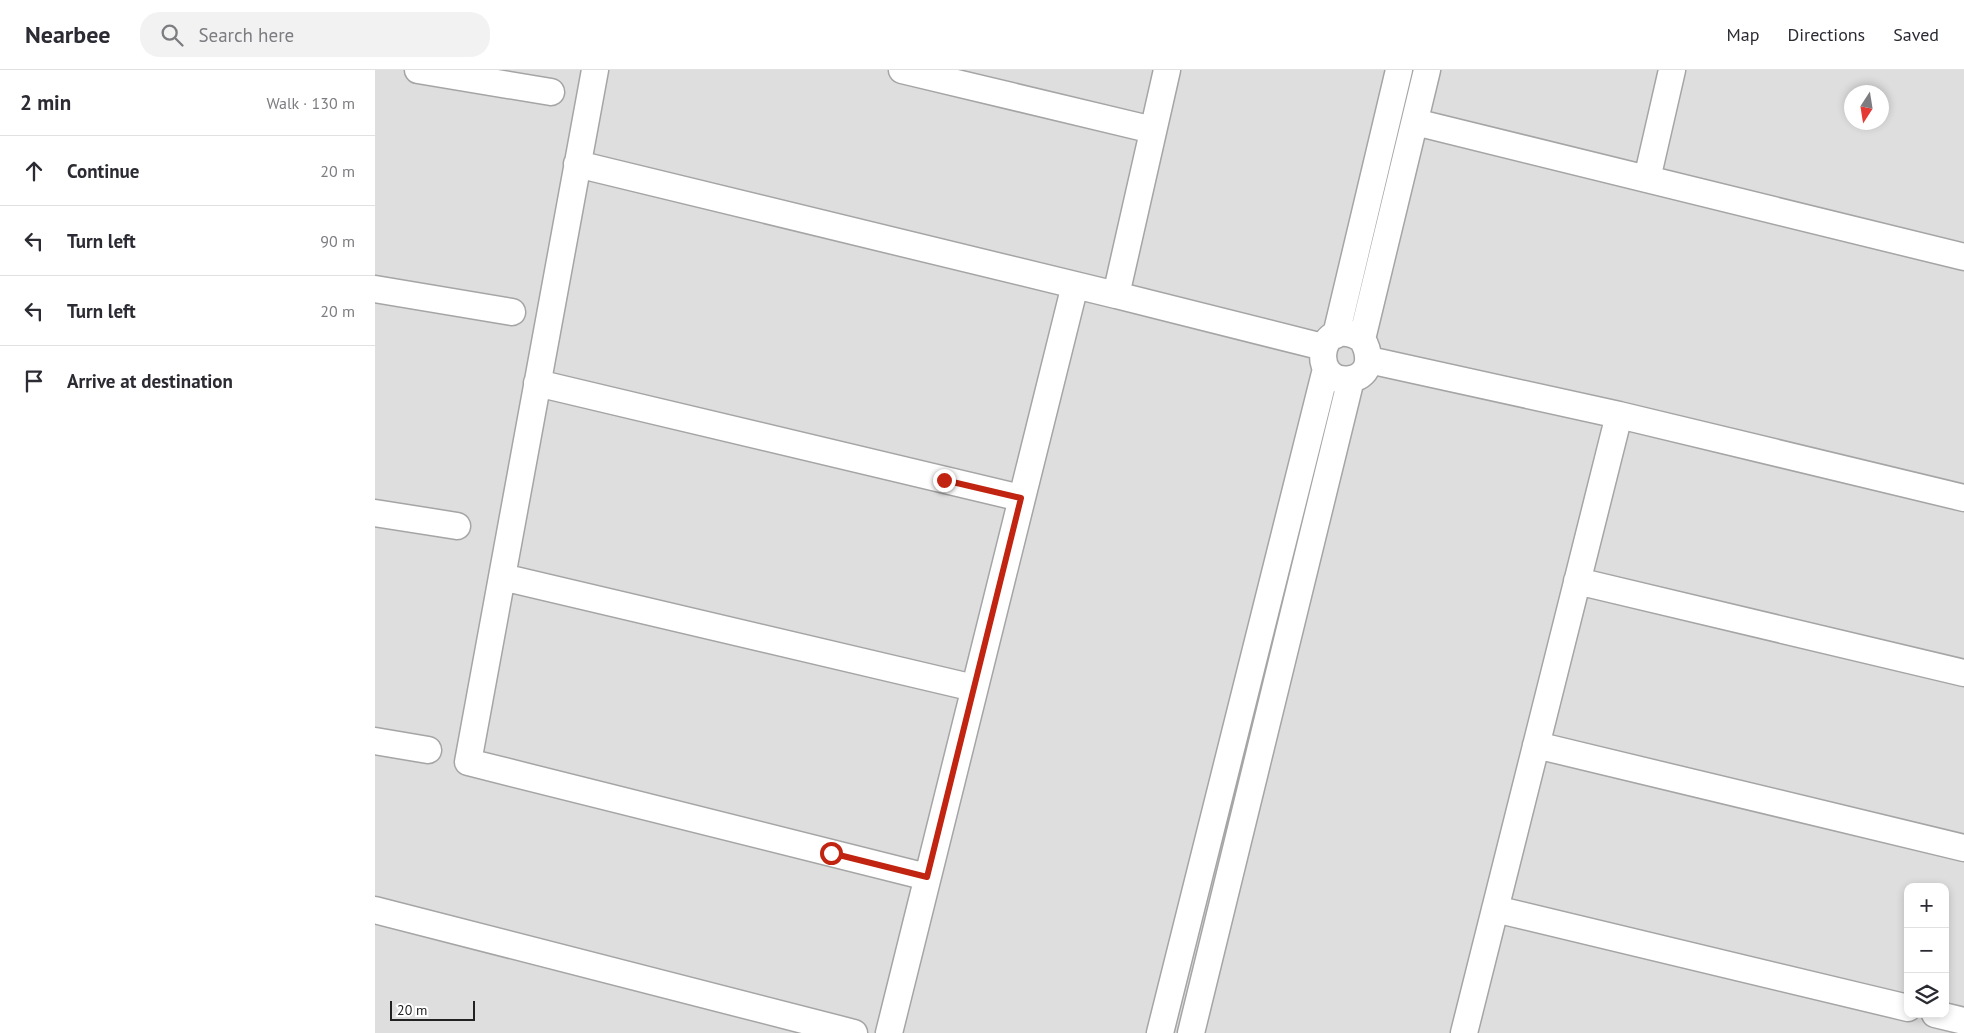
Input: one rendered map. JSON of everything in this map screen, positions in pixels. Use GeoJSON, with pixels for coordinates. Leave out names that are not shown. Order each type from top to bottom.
{"type":"FeatureCollection","features":[{"type":"Feature","properties":{"kind":"street"},"geometry":{"type":"LineString","coordinates":[[418,70],[551,92]]}},
{"type":"Feature","properties":{"kind":"street"},"geometry":{"type":"LineString","coordinates":[[595,70],[468,762],[927,877]]}},
{"type":"Feature","properties":{"kind":"street"},"geometry":{"type":"LineString","coordinates":[[902,70],[1153,130]]}},
{"type":"Feature","properties":{"kind":"street"},"geometry":{"type":"LineString","coordinates":[[1116,295],[1167,70]]}},
{"type":"Feature","properties":{"kind":"street"},"geometry":{"type":"LineString","coordinates":[[1160,1033],[1399,70]]}},
{"type":"Feature","properties":{"kind":"street"},"geometry":{"type":"LineString","coordinates":[[1191,1033],[1361,359],[1427,70]]}},
{"type":"Feature","properties":{"kind":"street"},"geometry":{"type":"LineString","coordinates":[[1647,179],[1672,70]]}},
{"type":"Feature","properties":{"kind":"street"},"geometry":{"type":"LineString","coordinates":[[1415,122],[1964,257]]}},
{"type":"Feature","properties":{"kind":"street"},"geometry":{"type":"LineString","coordinates":[[577,164],[1116,295],[1328,350]]}},
{"type":"Feature","properties":{"kind":"street"},"geometry":{"type":"LineString","coordinates":[[889,1033],[1075,285]]}},
{"type":"Feature","properties":{"kind":"street"},"geometry":{"type":"LineString","coordinates":[[375,289],[512,312]]}},
{"type":"Feature","properties":{"kind":"street"},"geometry":{"type":"LineString","coordinates":[[1328,350],[1341,333],[1352,333],[1361,359]]}},
{"type":"Feature","properties":{"kind":"street"},"geometry":{"type":"LineString","coordinates":[[1328,350],[1337,378],[1361,359]]}},
{"type":"Feature","properties":{"kind":"street"},"geometry":{"type":"LineString","coordinates":[[1361,359],[1619,415],[1964,498]]}},
{"type":"Feature","properties":{"kind":"street"},"geometry":{"type":"LineString","coordinates":[[537,383],[1021,498]]}},
{"type":"Feature","properties":{"kind":"street"},"geometry":{"type":"LineString","coordinates":[[1464,1033],[1619,415]]}},
{"type":"Feature","properties":{"kind":"street"},"geometry":{"type":"LineString","coordinates":[[375,513],[457,526]]}},
{"type":"Feature","properties":{"kind":"street"},"geometry":{"type":"LineString","coordinates":[[502,577],[974,688]]}},
{"type":"Feature","properties":{"kind":"street"},"geometry":{"type":"LineString","coordinates":[[1577,581],[1964,673]]}},
{"type":"Feature","properties":{"kind":"street"},"geometry":{"type":"LineString","coordinates":[[375,741],[428,750]]}},
{"type":"Feature","properties":{"kind":"street"},"geometry":{"type":"LineString","coordinates":[[1536,745],[1964,848]]}},
{"type":"Feature","properties":{"kind":"street"},"geometry":{"type":"LineString","coordinates":[[1495,909],[1904,1007]]}},
{"type":"Feature","properties":{"kind":"street"},"geometry":{"type":"LineString","coordinates":[[375,910],[854,1033]]}},
{"type":"Feature","properties":{"kind":"street"},"geometry":{"type":"LineString","coordinates":[[1949,1017],[1964,1021]]}},
{"type":"Feature","properties":{"kind":"shaded area"},"geometry":{"type":"Polygon","coordinates":[[[375,70],[1964,70],[1964,1033],[375,1033],[375,70]]]}},
{"type":"Feature","properties":{"kind":"route"},"geometry":{"type":"LineString","coordinates":[[831,853],[927,877],[1021,498],[944,480]]}}]}
